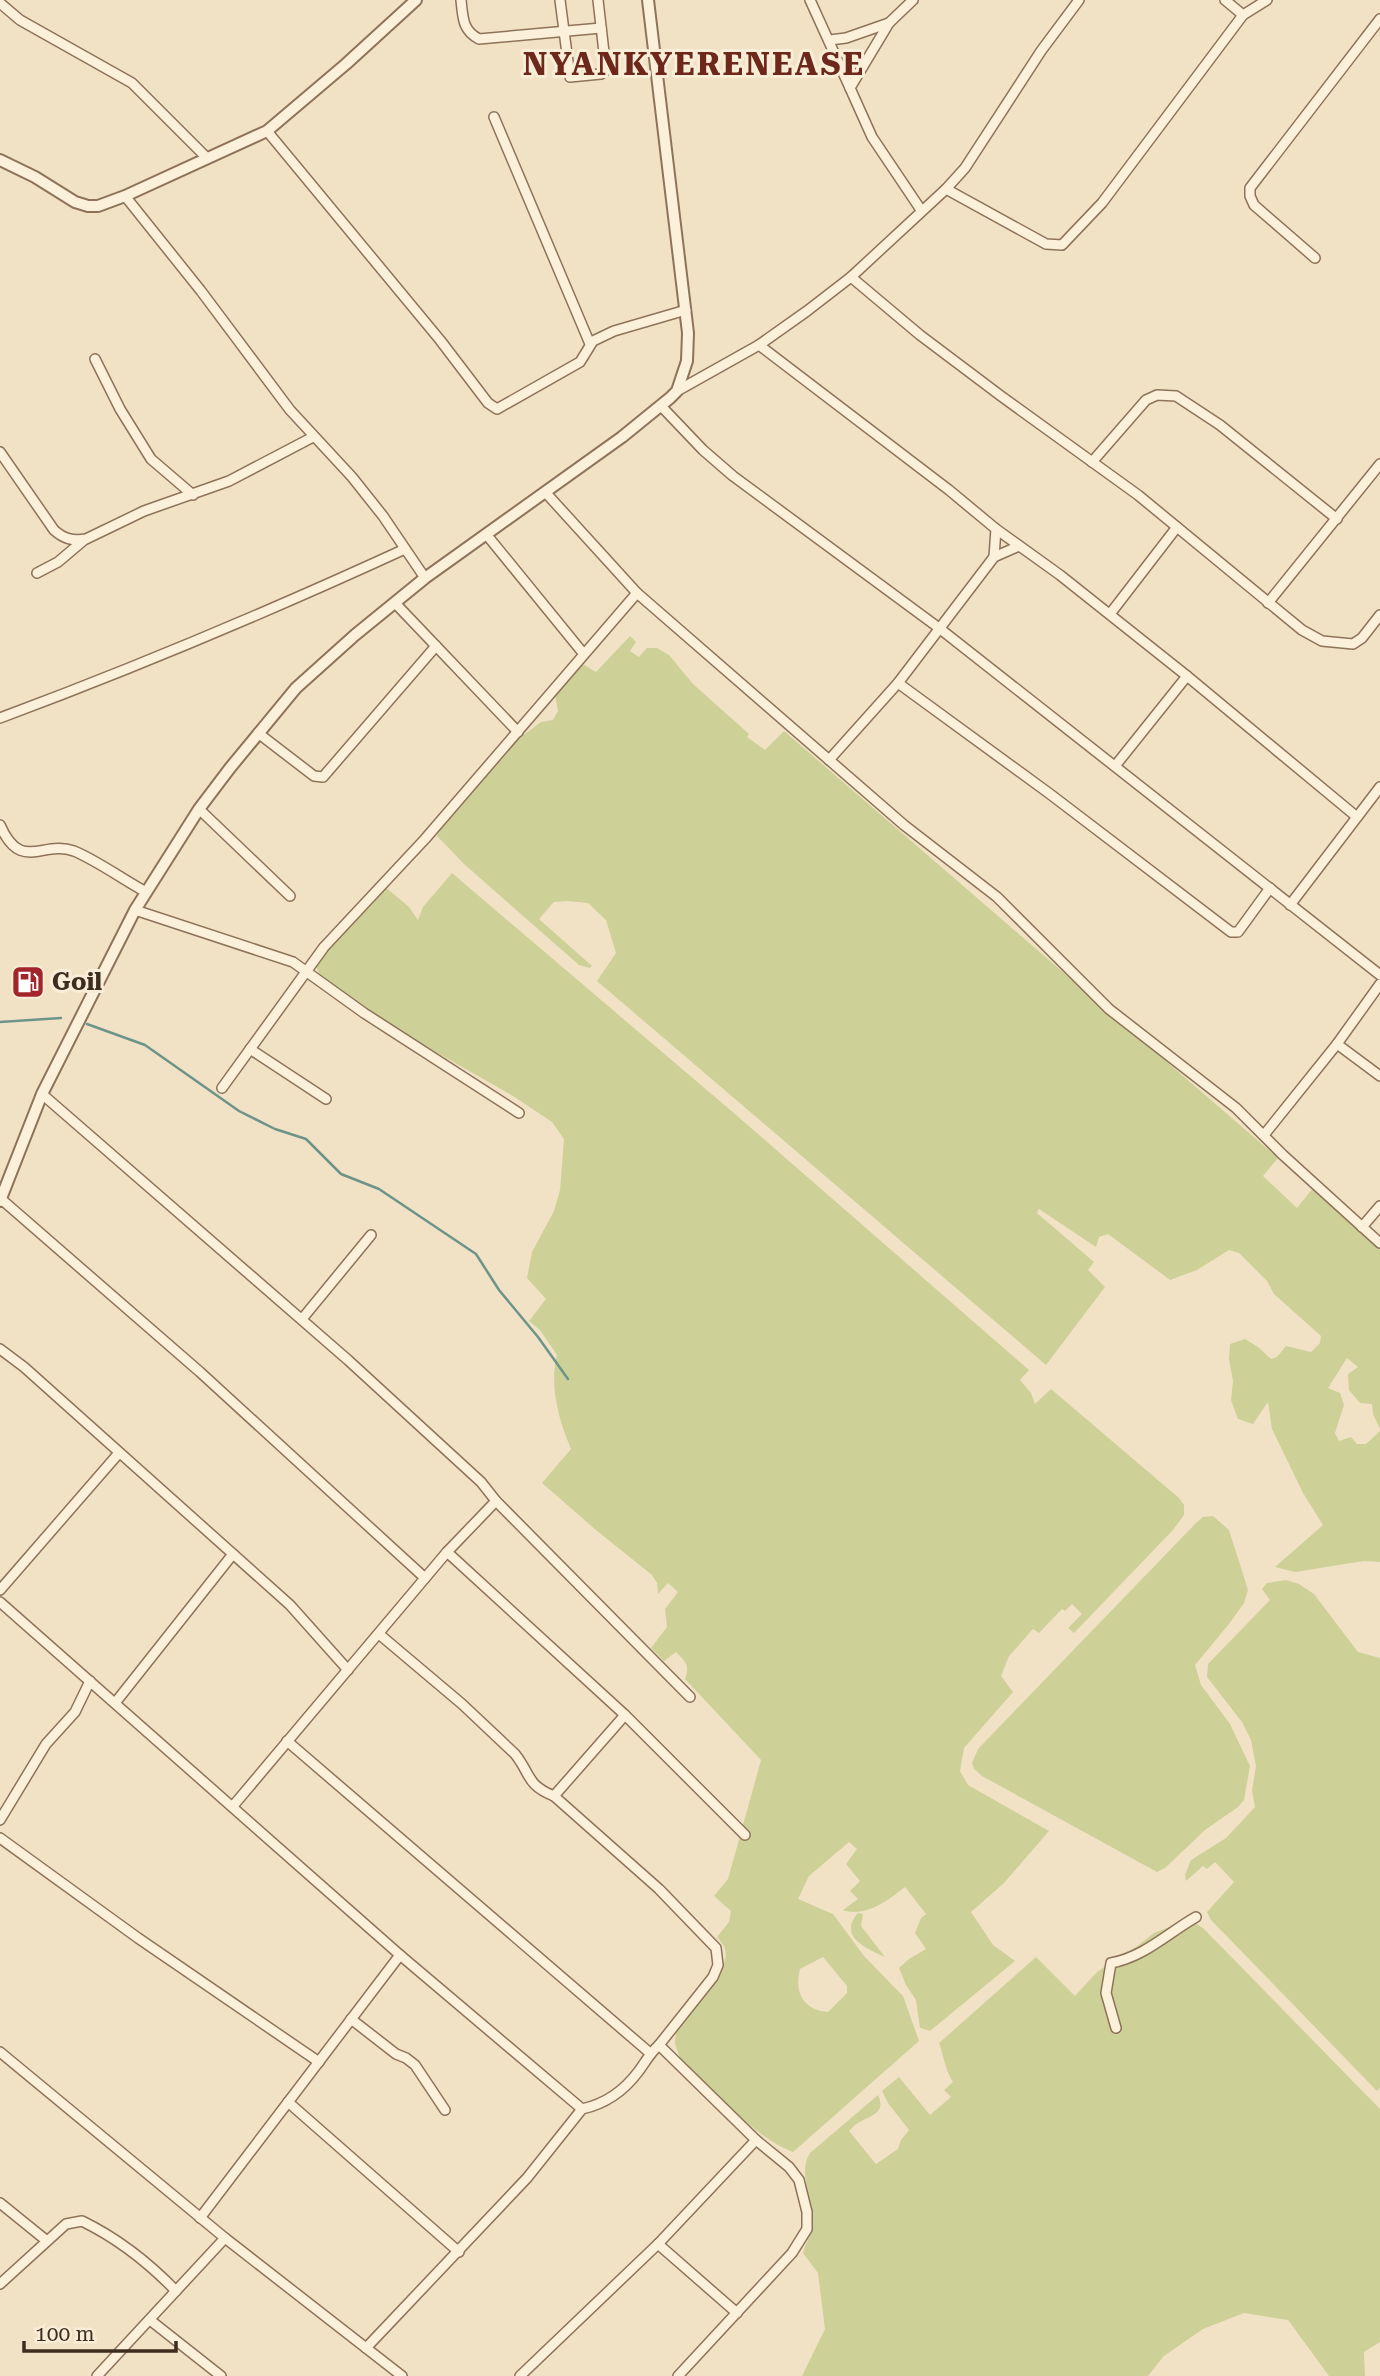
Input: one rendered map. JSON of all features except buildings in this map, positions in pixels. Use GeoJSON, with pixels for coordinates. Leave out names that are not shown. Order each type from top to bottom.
{"type":"FeatureCollection","features":[{"type":"Feature","properties":{"kind":"street"},"geometry":{"type":"LineString","coordinates":[[0,160],[35,177],[75,202],[88,206],[99,206],[125,196],[267,131],[416,0]]}},
{"type":"Feature","properties":{"kind":"street"},"geometry":{"type":"LineString","coordinates":[[461,0],[463,22],[467,30],[479,39],[601,28]]}},
{"type":"Feature","properties":{"kind":"street"},"geometry":{"type":"LineString","coordinates":[[560,0],[570,77],[601,74],[606,70],[598,0]]}},
{"type":"Feature","properties":{"kind":"street"},"geometry":{"type":"LineString","coordinates":[[648,0],[686,310],[687,361],[677,391]]}},
{"type":"Feature","properties":{"kind":"street"},"geometry":{"type":"LineString","coordinates":[[810,0],[872,137],[921,210]]}},
{"type":"Feature","properties":{"kind":"street"},"geometry":{"type":"LineString","coordinates":[[850,88],[889,23],[913,0]]}},
{"type":"Feature","properties":{"kind":"street"},"geometry":{"type":"LineString","coordinates":[[425,1578],[200,1372],[0,1200],[42,1094],[146,892],[199,809],[296,688],[425,578],[546,493],[677,391],[759,345],[851,277],[965,168],[1041,51],[1079,0]]}},
{"type":"Feature","properties":{"kind":"street"},"geometry":{"type":"LineString","coordinates":[[1225,0],[1242,15]]}},
{"type":"Feature","properties":{"kind":"street"},"geometry":{"type":"LineString","coordinates":[[946,189],[1046,243],[1062,245],[1102,203],[1242,15],[1267,0]]}},
{"type":"Feature","properties":{"kind":"street"},"geometry":{"type":"LineString","coordinates":[[0,3],[20,20],[132,83],[207,158]]}},
{"type":"Feature","properties":{"kind":"street"},"geometry":{"type":"LineString","coordinates":[[1315,258],[1254,205],[1250,188],[1380,19]]}},
{"type":"Feature","properties":{"kind":"street"},"geometry":{"type":"LineString","coordinates":[[830,40],[846,38],[889,23]]}},
{"type":"Feature","properties":{"kind":"street"},"geometry":{"type":"LineString","coordinates":[[494,117],[590,344]]}},
{"type":"Feature","properties":{"kind":"street"},"geometry":{"type":"LineString","coordinates":[[267,131],[440,340],[488,403],[497,409],[580,362],[590,344],[614,331],[686,310]]}},
{"type":"Feature","properties":{"kind":"street"},"geometry":{"type":"LineString","coordinates":[[125,196],[201,291],[263,376],[383,516],[425,578]]}},
{"type":"Feature","properties":{"kind":"street"},"geometry":{"type":"LineString","coordinates":[[851,277],[930,343],[1177,527],[1302,630],[1322,641],[1353,644],[1362,638],[1380,615]]}},
{"type":"Feature","properties":{"kind":"street"},"geometry":{"type":"LineString","coordinates":[[759,345],[949,490],[1018,547],[1110,614],[1357,817]]}},
{"type":"Feature","properties":{"kind":"street"},"geometry":{"type":"LineString","coordinates":[[95,359],[120,409],[151,459],[193,495]]}},
{"type":"Feature","properties":{"kind":"street"},"geometry":{"type":"LineString","coordinates":[[1092,462],[1146,400],[1157,395],[1176,396],[1220,425],[1337,519]]}},
{"type":"Feature","properties":{"kind":"street"},"geometry":{"type":"LineString","coordinates":[[661,406],[733,476],[939,628],[1380,975]]}},
{"type":"Feature","properties":{"kind":"street"},"geometry":{"type":"LineString","coordinates":[[37,573],[58,562],[86,538],[133,516],[229,481],[313,437]]}},
{"type":"Feature","properties":{"kind":"street"},"geometry":{"type":"LineString","coordinates":[[0,452],[54,530],[64,538],[86,538]]}},
{"type":"Feature","properties":{"kind":"street"},"geometry":{"type":"LineString","coordinates":[[1268,603],[1380,464]]}},
{"type":"Feature","properties":{"kind":"street"},"geometry":{"type":"LineString","coordinates":[[546,493],[637,593],[904,825],[997,897],[1109,1009],[1216,1091],[1380,1243]]}},
{"type":"Feature","properties":{"kind":"street"},"geometry":{"type":"LineString","coordinates":[[1110,614],[1177,527]]}},
{"type":"Feature","properties":{"kind":"street"},"geometry":{"type":"LineString","coordinates":[[994,557],[996,529]]}},
{"type":"Feature","properties":{"kind":"street"},"geometry":{"type":"LineString","coordinates":[[486,534],[583,653]]}},
{"type":"Feature","properties":{"kind":"street"},"geometry":{"type":"LineString","coordinates":[[829,760],[898,683],[994,557],[1018,547]]}},
{"type":"Feature","properties":{"kind":"street"},"geometry":{"type":"LineString","coordinates":[[0,718],[222,630],[405,549]]}},
{"type":"Feature","properties":{"kind":"street"},"geometry":{"type":"LineString","coordinates":[[222,1088],[324,947],[419,846],[637,593]]}},
{"type":"Feature","properties":{"kind":"street"},"geometry":{"type":"LineString","coordinates":[[395,603],[518,732]]}},
{"type":"Feature","properties":{"kind":"street"},"geometry":{"type":"LineString","coordinates":[[258,733],[314,775],[323,777],[436,646]]}},
{"type":"Feature","properties":{"kind":"street"},"geometry":{"type":"LineString","coordinates":[[1115,766],[1187,676]]}},
{"type":"Feature","properties":{"kind":"street"},"geometry":{"type":"LineString","coordinates":[[898,683],[1050,794],[1231,933],[1238,932],[1270,888]]}},
{"type":"Feature","properties":{"kind":"street"},"geometry":{"type":"LineString","coordinates":[[1290,905],[1380,787]]}},
{"type":"Feature","properties":{"kind":"street"},"geometry":{"type":"LineString","coordinates":[[199,809],[290,895]]}},
{"type":"Feature","properties":{"kind":"street"},"geometry":{"type":"LineString","coordinates":[[0,825],[6,839],[21,849],[32,854],[56,848],[74,852],[146,892]]}},
{"type":"Feature","properties":{"kind":"street"},"geometry":{"type":"LineString","coordinates":[[135,910],[277,955],[306,970],[364,1013],[519,1112]]}},
{"type":"Feature","properties":{"kind":"street"},"geometry":{"type":"LineString","coordinates":[[1264,1135],[1337,1044],[1380,984]]}},
{"type":"Feature","properties":{"kind":"street"},"geometry":{"type":"LineString","coordinates":[[1337,1044],[1380,1076]]}},
{"type":"Feature","properties":{"kind":"street"},"geometry":{"type":"LineString","coordinates":[[250,1049],[326,1099]]}},
{"type":"Feature","properties":{"kind":"street"},"geometry":{"type":"LineString","coordinates":[[42,1094],[302,1320],[481,1482],[496,1502],[690,1697]]}},
{"type":"Feature","properties":{"kind":"street"},"geometry":{"type":"LineString","coordinates":[[1362,1227],[1380,1206]]}},
{"type":"Feature","properties":{"kind":"street"},"geometry":{"type":"LineString","coordinates":[[302,1320],[370,1235]]}},
{"type":"Feature","properties":{"kind":"street"},"geometry":{"type":"LineString","coordinates":[[0,1349],[24,1367],[290,1605],[348,1670]]}},
{"type":"Feature","properties":{"kind":"street"},"geometry":{"type":"LineString","coordinates":[[0,1590],[119,1453]]}},
{"type":"Feature","properties":{"kind":"street"},"geometry":{"type":"LineString","coordinates":[[233,1806],[447,1552],[496,1502]]}},
{"type":"Feature","properties":{"kind":"street"},"geometry":{"type":"LineString","coordinates":[[447,1552],[625,1715],[745,1835]]}},
{"type":"Feature","properties":{"kind":"street"},"geometry":{"type":"LineString","coordinates":[[115,1703],[233,1555]]}},
{"type":"Feature","properties":{"kind":"street"},"geometry":{"type":"LineString","coordinates":[[0,1602],[400,1955],[582,2109]]}},
{"type":"Feature","properties":{"kind":"street"},"geometry":{"type":"LineString","coordinates":[[366,2348],[460,2252],[527,2178],[582,2109],[600,2105],[615,2095],[637,2073],[650,2053],[713,1977],[718,1965],[716,1948],[659,1889],[554,1796],[541,1791],[527,1777],[515,1754],[462,1704],[379,1634]]}},
{"type":"Feature","properties":{"kind":"street"},"geometry":{"type":"LineString","coordinates":[[0,1820],[46,1744],[75,1712],[90,1681]]}},
{"type":"Feature","properties":{"kind":"street"},"geometry":{"type":"LineString","coordinates":[[554,1796],[625,1715]]}},
{"type":"Feature","properties":{"kind":"street"},"geometry":{"type":"LineString","coordinates":[[287,1741],[650,2053]]}},
{"type":"Feature","properties":{"kind":"street"},"geometry":{"type":"LineString","coordinates":[[0,1838],[138,1938],[319,2062]]}},
{"type":"Feature","properties":{"kind":"street"},"geometry":{"type":"LineString","coordinates":[[1116,2028],[1106,1993],[1111,1962],[1126,1960],[1143,1952],[1160,1938],[1196,1917]]}},
{"type":"Feature","properties":{"kind":"street"},"geometry":{"type":"LineString","coordinates":[[200,2218],[400,1955]]}},
{"type":"Feature","properties":{"kind":"street"},"geometry":{"type":"LineString","coordinates":[[351,2019],[396,2054],[415,2065],[445,2110]]}},
{"type":"Feature","properties":{"kind":"street"},"geometry":{"type":"LineString","coordinates":[[659,2045],[756,2140],[789,2167],[799,2180],[804,2196],[807,2229],[792,2253],[677,2376]]}},
{"type":"Feature","properties":{"kind":"street"},"geometry":{"type":"LineString","coordinates":[[0,2052],[200,2218],[402,2376]]}},
{"type":"Feature","properties":{"kind":"street"},"geometry":{"type":"LineString","coordinates":[[288,2102],[460,2252]]}},
{"type":"Feature","properties":{"kind":"street"},"geometry":{"type":"LineString","coordinates":[[520,2376],[658,2244],[756,2140]]}},
{"type":"Feature","properties":{"kind":"street"},"geometry":{"type":"LineString","coordinates":[[0,2203],[47,2241]]}},
{"type":"Feature","properties":{"kind":"street"},"geometry":{"type":"LineString","coordinates":[[0,2284],[66,2224],[82,2221],[128,2247],[176,2291]]}},
{"type":"Feature","properties":{"kind":"street"},"geometry":{"type":"LineString","coordinates":[[97,2376],[225,2238]]}},
{"type":"Feature","properties":{"kind":"street"},"geometry":{"type":"LineString","coordinates":[[658,2244],[737,2312]]}},
{"type":"Feature","properties":{"kind":"street"},"geometry":{"type":"LineString","coordinates":[[150,2320],[221,2376]]}},
{"type":"Feature","properties":{"kind":"green space"},"geometry":{"type":"Polygon","coordinates":[[[630,636],[636,642],[630,651],[639,657],[647,648],[657,648],[669,655],[693,684],[749,734],[747,737],[765,750],[784,731],[1278,1158],[1263,1176],[1297,1208],[1313,1188],[1380,1247],[1380,1429],[1372,1404],[1360,1403],[1349,1390],[1348,1374],[1358,1367],[1347,1358],[1328,1388],[1340,1393],[1344,1405],[1335,1433],[1339,1441],[1351,1437],[1357,1444],[1366,1444],[1380,1431],[1380,1562],[1364,1561],[1295,1572],[1275,1567],[1323,1525],[1303,1493],[1272,1429],[1268,1402],[1253,1424],[1238,1419],[1231,1400],[1233,1381],[1229,1359],[1230,1344],[1245,1339],[1271,1359],[1277,1357],[1286,1346],[1311,1352],[1320,1343],[1321,1336],[1274,1294],[1267,1281],[1239,1253],[1229,1250],[1197,1270],[1170,1280],[1108,1234],[1099,1237],[1096,1247],[1039,1209],[1037,1213],[1094,1262],[1088,1270],[1105,1287],[1046,1365],[597,981],[616,953],[606,920],[588,903],[554,902],[539,919],[592,966],[590,968],[579,965],[464,864],[437,836],[444,820],[510,745],[541,722],[553,720],[558,711],[555,695],[581,663],[596,672],[630,636]]]}},
{"type":"Feature","properties":{"kind":"green space"},"geometry":{"type":"Polygon","coordinates":[[[452,873],[1029,1370],[1020,1380],[1031,1393],[1035,1404],[1051,1389],[1184,1505],[1184,1515],[1173,1530],[1074,1633],[1068,1628],[1082,1614],[1072,1604],[1065,1611],[1062,1609],[1039,1633],[1033,1629],[1009,1656],[1001,1676],[1013,1692],[964,1748],[960,1771],[968,1785],[1049,1831],[1004,1883],[971,1912],[993,1945],[1015,1961],[930,2031],[920,2028],[916,2000],[899,1968],[926,1949],[915,1933],[921,1918],[926,1914],[905,1887],[868,1910],[843,1910],[858,1899],[850,1891],[860,1881],[846,1864],[857,1849],[849,1842],[809,1876],[798,1899],[833,1914],[864,1956],[903,1996],[919,2041],[793,2152],[748,2124],[680,2058],[675,2044],[676,2032],[724,1963],[725,1949],[717,1937],[729,1922],[731,1911],[714,1896],[728,1879],[761,1760],[685,1679],[685,1661],[676,1652],[664,1661],[651,1648],[667,1627],[665,1609],[678,1592],[668,1583],[658,1594],[657,1583],[652,1575],[542,1483],[571,1449],[556,1403],[554,1379],[557,1355],[540,1330],[529,1321],[546,1299],[527,1278],[532,1252],[554,1211],[560,1190],[564,1139],[552,1122],[513,1096],[343,995],[321,978],[315,964],[383,885],[409,907],[418,920],[423,907],[452,873]],[[823,1957],[800,1969],[798,1985],[802,1998],[819,2011],[828,2012],[847,1993],[847,1986],[823,1957]]]}},
{"type":"Feature","properties":{"kind":"green space"},"geometry":{"type":"Polygon","coordinates":[[[1213,1516],[1229,1530],[1248,1590],[1244,1603],[1195,1665],[1201,1685],[1230,1724],[1250,1766],[1244,1800],[1238,1807],[1205,1830],[1165,1868],[1157,1872],[982,1776],[972,1763],[978,1749],[1196,1523],[1203,1517],[1213,1516]]]}},
{"type":"Feature","properties":{"kind":"green space"},"geometry":{"type":"Polygon","coordinates":[[[1286,1580],[1299,1584],[1314,1594],[1358,1652],[1380,1658],[1380,2088],[1377,2091],[1211,1920],[1207,1912],[1234,1882],[1215,1862],[1207,1869],[1203,1866],[1186,1881],[1185,1875],[1191,1860],[1226,1838],[1255,1807],[1252,1790],[1256,1766],[1251,1740],[1242,1722],[1207,1677],[1208,1664],[1270,1600],[1262,1589],[1267,1583],[1286,1580]]]}},
{"type":"Feature","properties":{"kind":"green space"},"geometry":{"type":"Polygon","coordinates":[[[858,1913],[863,1914],[861,1926],[885,1957],[863,1946],[853,1935],[852,1921],[858,1913]]]}},
{"type":"Feature","properties":{"kind":"green space"},"geometry":{"type":"Polygon","coordinates":[[[1193,1921],[1204,1929],[1380,2109],[1380,2342],[1364,2352],[1365,2376],[1329,2376],[1288,2320],[1244,2313],[1203,2329],[1164,2356],[1148,2376],[802,2376],[825,2329],[818,2273],[803,2253],[813,2224],[805,2177],[806,2161],[810,2153],[878,2095],[879,2110],[849,2131],[876,2164],[898,2149],[909,2130],[882,2091],[899,2077],[930,2115],[951,2097],[944,2090],[953,2082],[939,2043],[1036,1957],[1075,1996],[1096,1973],[1154,1933],[1172,1926],[1179,1931],[1193,1921]]]}},
{"type":"Feature","properties":{"kind":"waterway"},"geometry":{"type":"LineString","coordinates":[[0,1022],[61,1018]]}},
{"type":"Feature","properties":{"kind":"waterway"},"geometry":{"type":"LineString","coordinates":[[87,1024],[145,1045],[239,1111],[275,1129],[306,1139],[341,1174],[379,1189],[476,1254],[499,1290],[568,1379]]}},
{"type":"Feature","properties":{"kind":"place","name":"Goil"},"geometry":{"type":"Point","coordinates":[28,982]}},
{"type":"Feature","properties":{"kind":"district","name":"NYANKYERENEASE"},"geometry":{"type":"Point","coordinates":[694,64]}}]}
